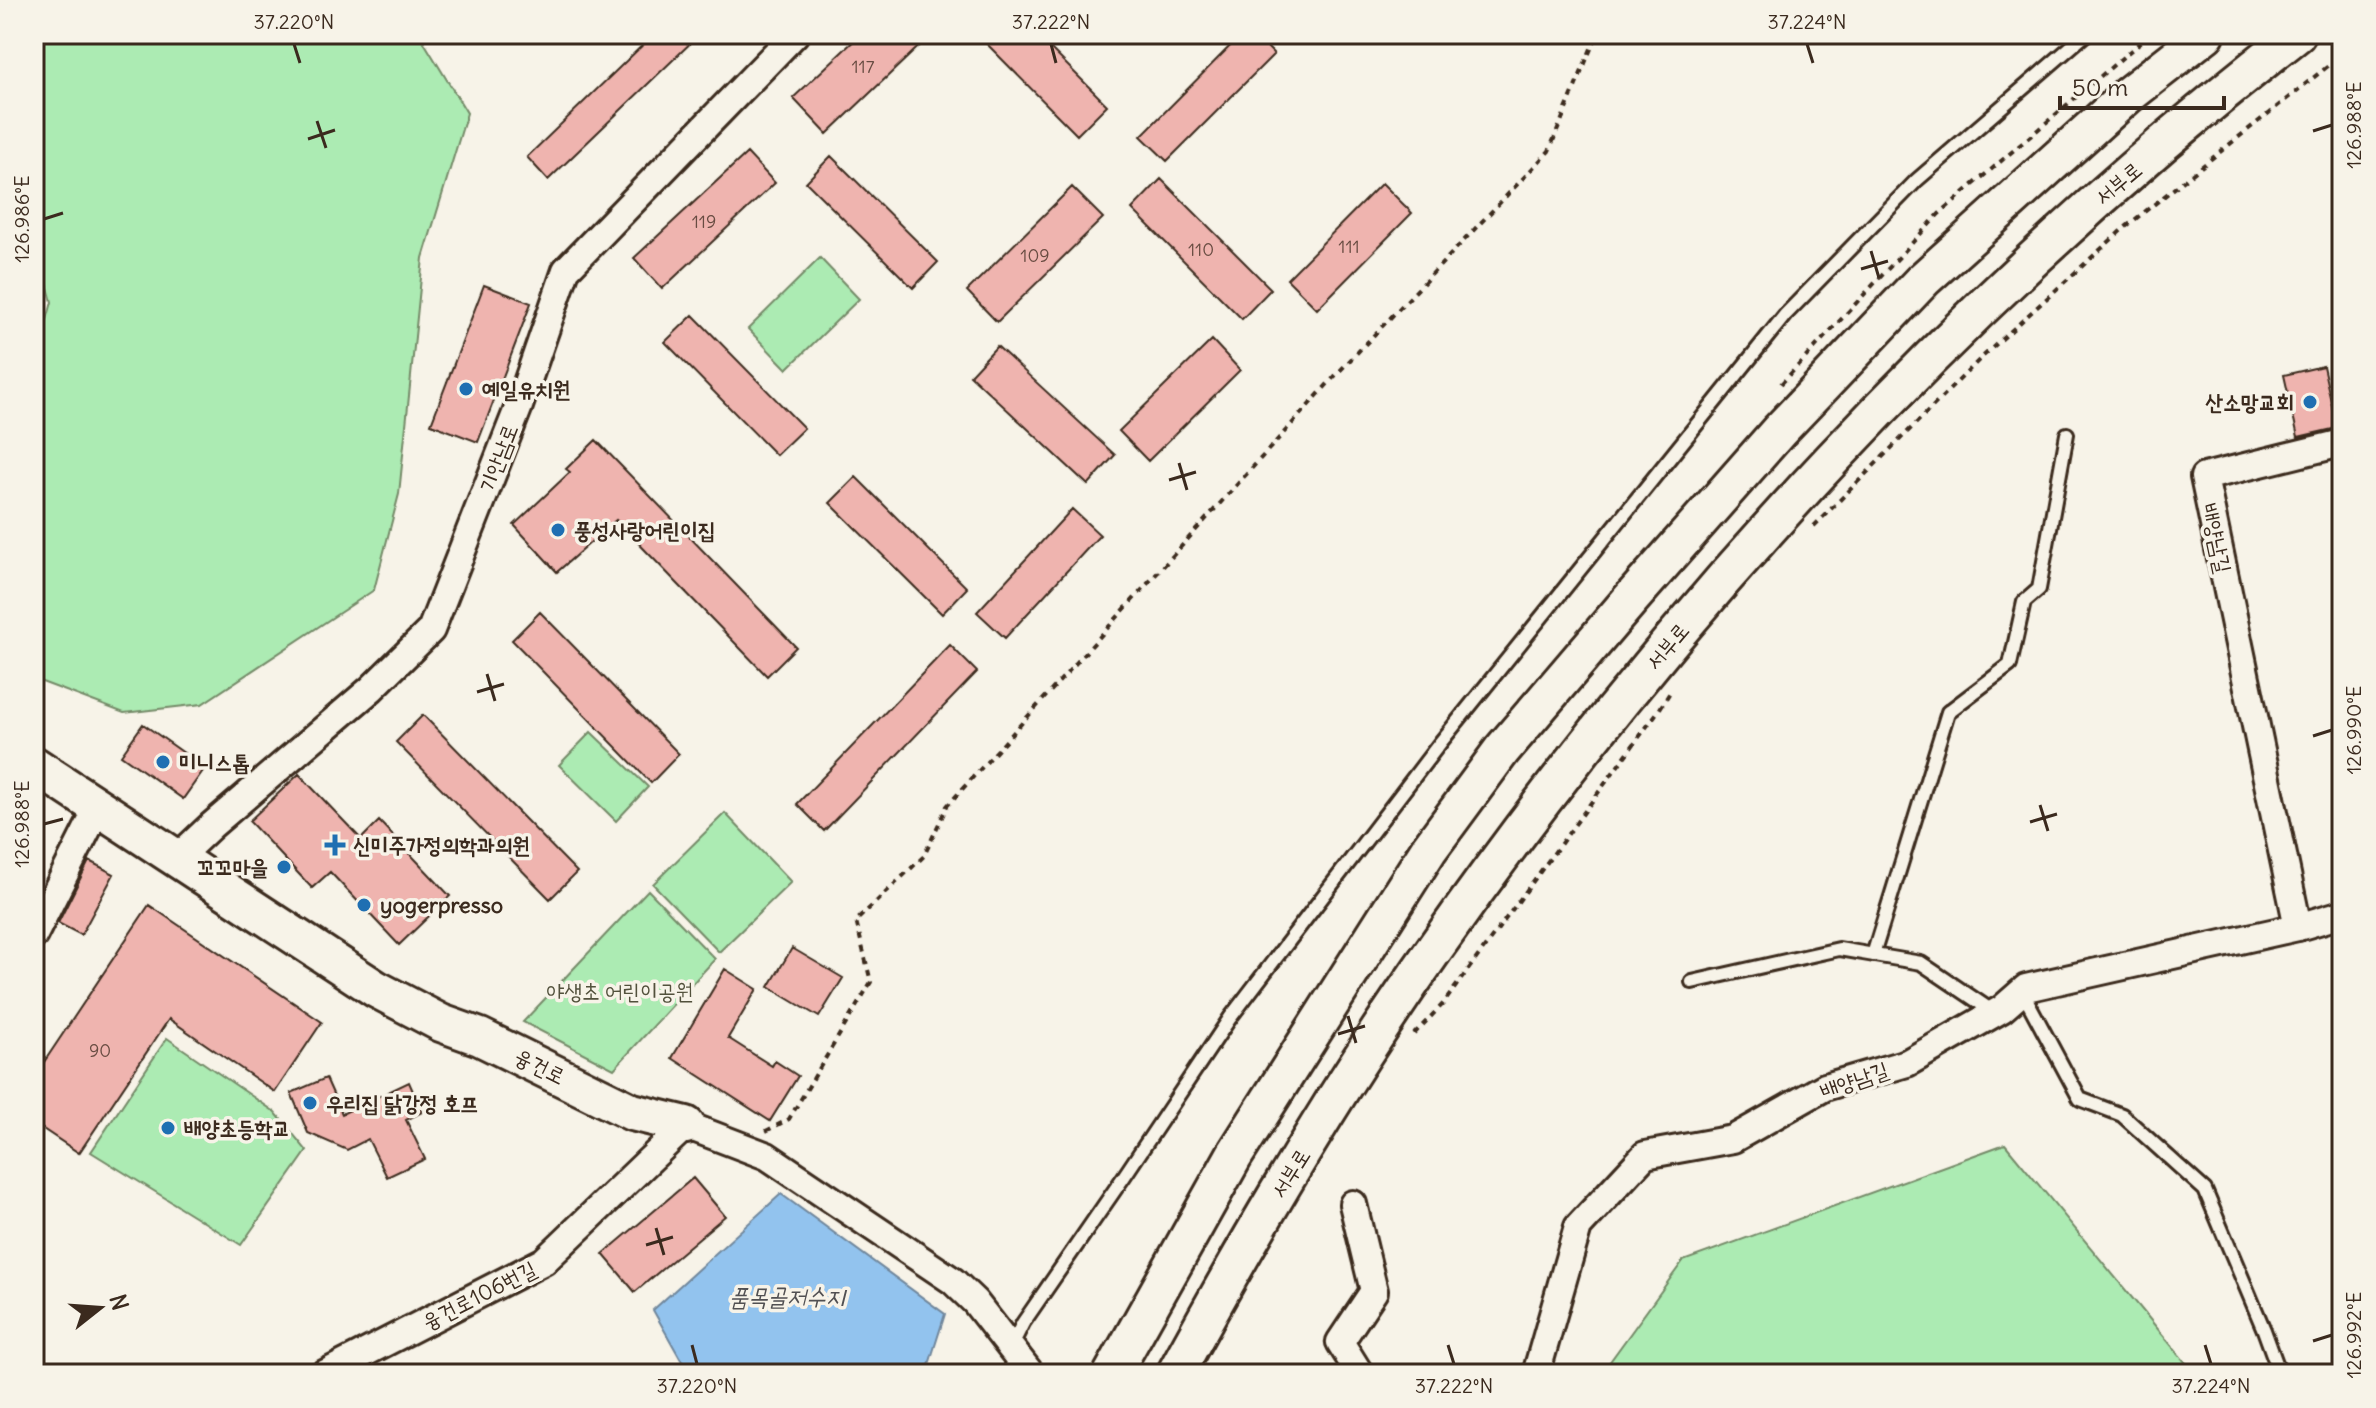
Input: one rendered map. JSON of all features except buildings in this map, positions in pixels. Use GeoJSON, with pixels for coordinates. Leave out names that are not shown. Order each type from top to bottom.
{"type":"FeatureCollection","features":[{"type":"Feature","properties":{"kind":"main road"},"geometry":{"type":"LineString","coordinates":[[1117,1364],[1234,1156],[1429,849],[1502,750],[1758,454],[1852,352],[1923,280],[2128,95],[2206,34]]}},
{"type":"Feature","properties":{"kind":"main road","name":"서부로"},"geometry":{"type":"LineString","coordinates":[[1175,1374],[1276,1195],[1431,954],[1554,786],[1668,645],[1827,464],[2048,243],[2297,34]]}},
{"type":"Feature","properties":{"kind":"main road","name":"융건로"},"geometry":{"type":"LineString","coordinates":[[34,765],[376,989],[441,1023],[480,1037],[632,1112],[686,1125]]}},
{"type":"Feature","properties":{"kind":"street","name":"기안남로"},"geometry":{"type":"LineString","coordinates":[[176,859],[371,689],[431,630],[519,406],[566,270],[795,34]]}},
{"type":"Feature","properties":{"kind":"street","name":"배양남길"},"geometry":{"type":"LineString","coordinates":[[2298,927],[2204,477],[2342,443]]}},
{"type":"Feature","properties":{"kind":"street"},"geometry":{"type":"LineString","coordinates":[[34,935],[98,808]]}},
{"type":"Feature","properties":{"kind":"street","name":"배양남길"},"geometry":{"type":"LineString","coordinates":[[1536,1374],[1578,1227],[1645,1155],[1733,1139],[1825,1087],[1907,1063],[1995,1013],[2026,988],[2298,927],[2342,914]]}},
{"type":"Feature","properties":{"kind":"street","name":"융건로"},"geometry":{"type":"LineString","coordinates":[[686,1125],[767,1156],[953,1281],[975,1302],[1031,1374]]}},
{"type":"Feature","properties":{"kind":"street","name":"융건로106번길"},"geometry":{"type":"LineString","coordinates":[[324,1374],[544,1261],[686,1125]]}},
{"type":"Feature","properties":{"kind":"street"},"geometry":{"type":"LineString","coordinates":[[1353,1204],[1374,1291],[1340,1342],[1360,1374]]}},
{"type":"Feature","properties":{"kind":"street"},"geometry":{"type":"LineString","coordinates":[[1011,1347],[1014,1374]]}},
{"type":"Feature","properties":{"kind":"lane"},"geometry":{"type":"LineString","coordinates":[[1011,1347],[1023,1323],[1230,1018],[1440,743],[1775,327],[1917,180],[2086,34]]}},
{"type":"Feature","properties":{"kind":"lane"},"geometry":{"type":"LineString","coordinates":[[1873,955],[1948,712],[2010,665],[2024,602],[2039,589],[2067,434]]}},
{"type":"Feature","properties":{"kind":"lane"},"geometry":{"type":"LineString","coordinates":[[1692,982],[1839,949],[1921,963],[1995,1013]]}},
{"type":"Feature","properties":{"kind":"lane"},"geometry":{"type":"LineString","coordinates":[[2022,991],[2080,1099],[2122,1115],[2205,1190],[2280,1374]]}},
{"type":"Feature","properties":{"kind":"path"},"geometry":{"type":"LineString","coordinates":[[738,1145],[789,1119],[871,982],[856,921],[924,856],[947,806],[1335,376],[1549,151],[1597,34]]}},
{"type":"Feature","properties":{"kind":"path"},"geometry":{"type":"LineString","coordinates":[[1804,536],[1980,359],[2123,229],[2342,55]]}},
{"type":"Feature","properties":{"kind":"path"},"geometry":{"type":"LineString","coordinates":[[1409,1038],[1443,1004],[1659,710],[1674,685]]}},
{"type":"Feature","properties":{"kind":"green space"},"geometry":{"type":"Polygon","coordinates":[[[34,34],[419,34],[467,113],[423,258],[399,494],[374,590],[202,704],[124,713],[34,679],[34,366],[52,302],[34,236],[34,34]]]}},
{"type":"Feature","properties":{"kind":"green space"},"geometry":{"type":"Polygon","coordinates":[[[820,258],[859,299],[787,369],[748,329],[820,258]]]}},
{"type":"Feature","properties":{"kind":"green space"},"geometry":{"type":"Polygon","coordinates":[[[591,732],[648,787],[616,821],[559,765],[591,732]]]}},
{"type":"Feature","properties":{"kind":"green space"},"geometry":{"type":"Polygon","coordinates":[[[725,813],[791,882],[719,952],[653,884],[725,813]]]}},
{"type":"Feature","properties":{"kind":"green space","name":"야생초 어린이공원"},"geometry":{"type":"Polygon","coordinates":[[[648,890],[715,959],[614,1069],[523,1022],[648,890]]]}},
{"type":"Feature","properties":{"kind":"green space"},"geometry":{"type":"Polygon","coordinates":[[[167,1038],[275,1112],[307,1151],[241,1245],[91,1152],[167,1038]]]}},
{"type":"Feature","properties":{"kind":"green space"},"geometry":{"type":"Polygon","coordinates":[[[2005,1144],[2195,1374],[1601,1374],[1683,1261],[2005,1144]]]}},
{"type":"Feature","properties":{"kind":"water","name":"품목골저수지"},"geometry":{"type":"Polygon","coordinates":[[[781,1194],[945,1314],[927,1371],[911,1374],[689,1374],[653,1310],[781,1194]]]}},
{"type":"Feature","properties":{"kind":"place","name":"예일유치원"},"geometry":{"type":"Point","coordinates":[466,389]}},
{"type":"Feature","properties":{"kind":"place","name":"산소망교회"},"geometry":{"type":"Point","coordinates":[2310,402]}},
{"type":"Feature","properties":{"kind":"place","name":"풍성사랑어린이집"},"geometry":{"type":"Point","coordinates":[558,530]}},
{"type":"Feature","properties":{"kind":"place","name":"미니스톱"},"geometry":{"type":"Point","coordinates":[163,762]}},
{"type":"Feature","properties":{"kind":"place","name":"신미주가정의학과의원"},"geometry":{"type":"Point","coordinates":[335,845]}},
{"type":"Feature","properties":{"kind":"place","name":"꼬꼬마을"},"geometry":{"type":"Point","coordinates":[284,867]}},
{"type":"Feature","properties":{"kind":"place","name":"yogerpresso"},"geometry":{"type":"Point","coordinates":[364,905]}},
{"type":"Feature","properties":{"kind":"place","name":"우리집 닭강정 호프"},"geometry":{"type":"Point","coordinates":[310,1103]}},
{"type":"Feature","properties":{"kind":"place","name":"배양초등학교"},"geometry":{"type":"Point","coordinates":[168,1128]}}]}
